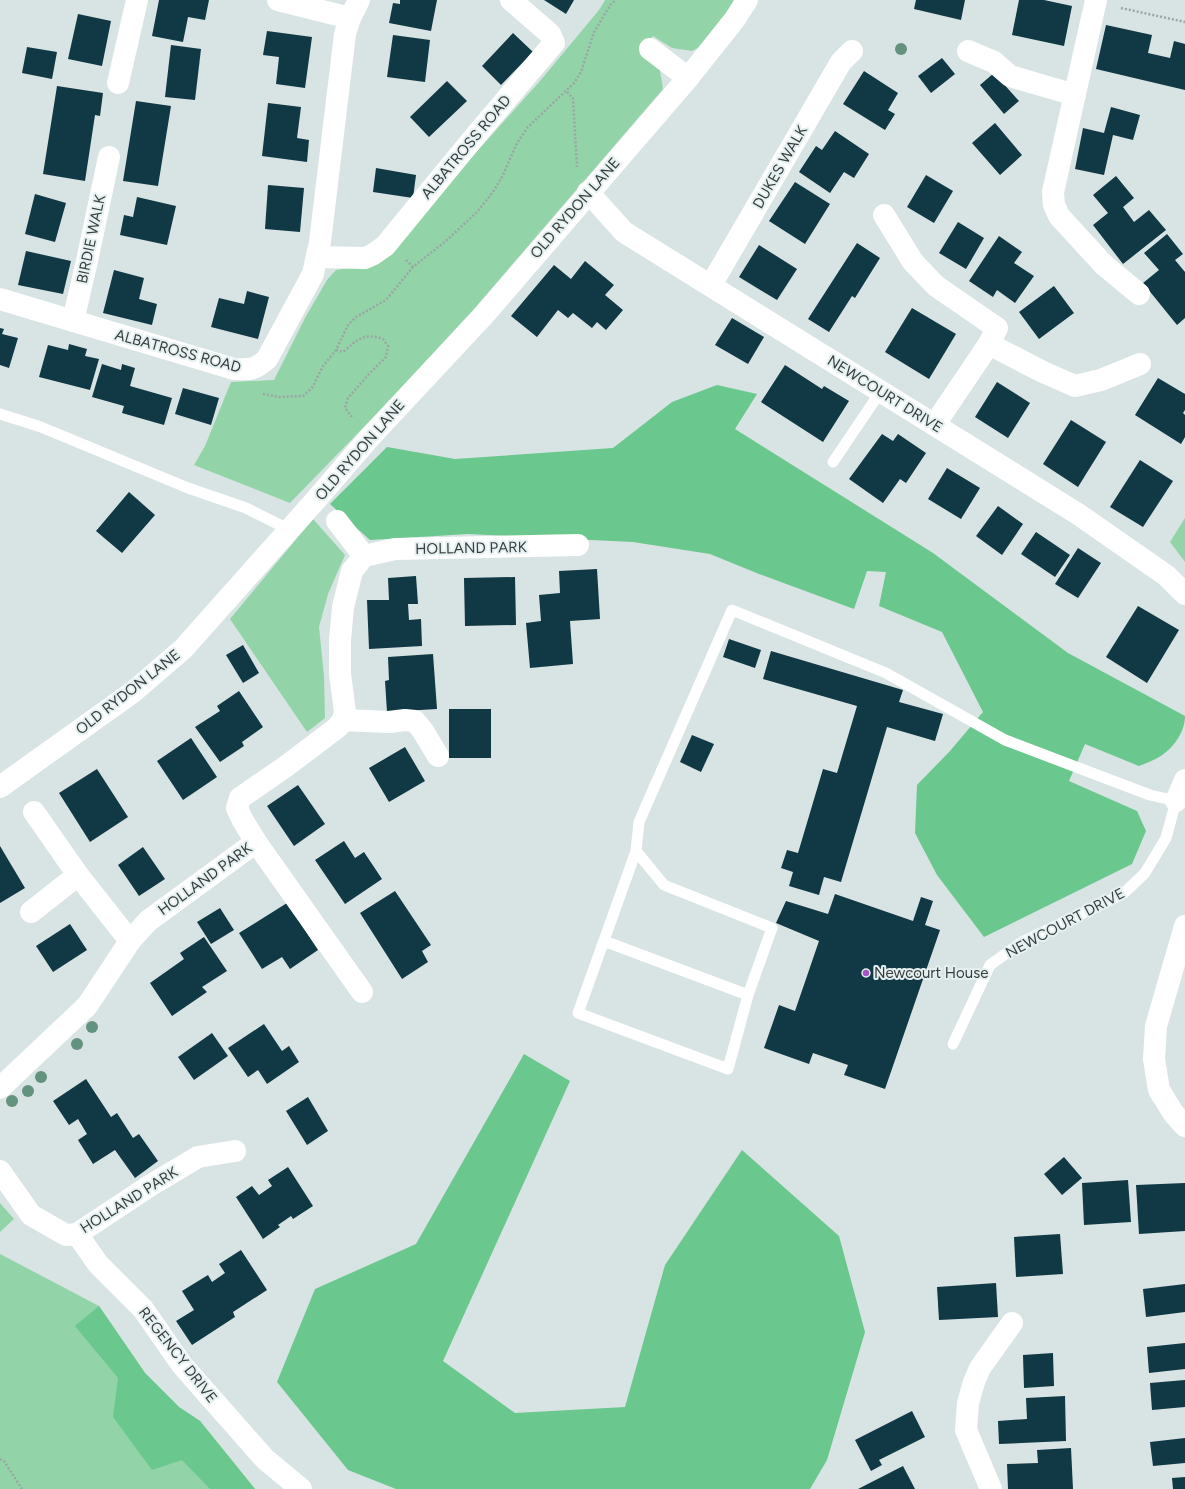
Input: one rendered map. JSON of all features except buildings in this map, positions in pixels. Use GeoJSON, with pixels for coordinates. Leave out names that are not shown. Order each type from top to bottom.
{"type":"FeatureCollection","features":[{"type":"Feature","properties":{"kind":"street"},"geometry":{"type":"LineString","coordinates":[[118,84],[138,0]]}},
{"type":"Feature","properties":{"kind":"street"},"geometry":{"type":"LineString","coordinates":[[278,0],[354,9]]}},
{"type":"Feature","properties":{"kind":"street","name":"ALBATROSS ROAD"},"geometry":{"type":"LineString","coordinates":[[317,257],[365,258],[385,246],[476,134],[554,43],[550,34],[511,0]]}},
{"type":"Feature","properties":{"kind":"street","name":"OLD RYDON LANE"},"geometry":{"type":"LineString","coordinates":[[0,787],[133,692],[183,649],[290,530],[370,437],[484,315],[588,192],[688,78],[735,19],[747,0]]}},
{"type":"Feature","properties":{"kind":"street"},"geometry":{"type":"LineString","coordinates":[[1096,1],[1054,192],[1054,205],[1059,216],[1104,265],[1139,294]]}},
{"type":"Feature","properties":{"kind":"street","name":"ALBATROSS ROAD"},"geometry":{"type":"LineString","coordinates":[[0,299],[234,369],[250,370],[260,365],[267,359],[314,274],[345,34],[354,9]]}},
{"type":"Feature","properties":{"kind":"street"},"geometry":{"type":"LineString","coordinates":[[650,49],[688,78]]}},
{"type":"Feature","properties":{"kind":"street","name":"DUKES WALK"},"geometry":{"type":"LineString","coordinates":[[711,285],[841,62],[852,51]]}},
{"type":"Feature","properties":{"kind":"street"},"geometry":{"type":"LineString","coordinates":[[968,51],[994,62],[1010,76],[1075,95]]}},
{"type":"Feature","properties":{"kind":"street","name":"BIRDIE WALK"},"geometry":{"type":"LineString","coordinates":[[73,321],[109,157]]}},
{"type":"Feature","properties":{"kind":"street","name":"NEWCOURT DRIVE"},"geometry":{"type":"LineString","coordinates":[[588,192],[624,232],[1078,514],[1167,576],[1185,594]]}},
{"type":"Feature","properties":{"kind":"street"},"geometry":{"type":"LineString","coordinates":[[884,215],[913,262],[936,286],[997,328],[989,344],[935,424]]}},
{"type":"Feature","properties":{"kind":"street"},"geometry":{"type":"LineString","coordinates":[[989,344],[1043,372],[1075,386],[1101,380],[1140,364]]}},
{"type":"Feature","properties":{"kind":"street"},"geometry":{"type":"LineString","coordinates":[[337,521],[364,556],[352,571],[343,607],[340,640],[340,674],[345,712],[343,720],[389,722],[405,720],[415,721],[438,756]]}},
{"type":"Feature","properties":{"kind":"street","name":"HOLLAND PARK"},"geometry":{"type":"LineString","coordinates":[[364,556],[395,549],[578,545]]}},
{"type":"Feature","properties":{"kind":"street","name":"HOLLAND PARK"},"geometry":{"type":"LineString","coordinates":[[0,1088],[86,1006],[130,941],[148,921],[256,842],[237,808],[240,798],[284,768],[332,732],[343,720]]}},
{"type":"Feature","properties":{"kind":"street","name":"NEWCOURT DRIVE"},"geometry":{"type":"LineString","coordinates":[[1176,801],[1185,780]]}},
{"type":"Feature","properties":{"kind":"street"},"geometry":{"type":"LineString","coordinates":[[34,812],[78,875],[130,941]]}},
{"type":"Feature","properties":{"kind":"street"},"geometry":{"type":"LineString","coordinates":[[256,842],[362,992]]}},
{"type":"Feature","properties":{"kind":"street"},"geometry":{"type":"LineString","coordinates":[[31,912],[78,875]]}},
{"type":"Feature","properties":{"kind":"street"},"geometry":{"type":"LineString","coordinates":[[1185,926],[1156,1026],[1154,1059],[1160,1090],[1174,1114],[1185,1126]]}},
{"type":"Feature","properties":{"kind":"street","name":"HOLLAND PARK"},"geometry":{"type":"LineString","coordinates":[[0,1171],[31,1215],[66,1235],[77,1234],[151,1185],[198,1157],[235,1151]]}},
{"type":"Feature","properties":{"kind":"street","name":"REGENCY DRIVE"},"geometry":{"type":"LineString","coordinates":[[77,1234],[98,1264],[143,1308],[182,1365],[265,1459],[301,1489]]}},
{"type":"Feature","properties":{"kind":"street"},"geometry":{"type":"LineString","coordinates":[[991,1489],[966,1430],[968,1403],[980,1368],[1012,1323]]}},
{"type":"Feature","properties":{"kind":"lane"},"geometry":{"type":"LineString","coordinates":[[834,462],[881,391]]}},
{"type":"Feature","properties":{"kind":"lane"},"geometry":{"type":"LineString","coordinates":[[0,414],[41,427],[188,488],[246,508],[290,530]]}},
{"type":"Feature","properties":{"kind":"lane"},"geometry":{"type":"LineString","coordinates":[[636,851],[664,885],[772,928],[748,996],[728,1069],[578,1013],[636,851],[639,822],[732,610],[886,673],[1004,740],[1150,795],[1176,801]]}},
{"type":"Feature","properties":{"kind":"lane","name":"NEWCOURT DRIVE"},"geometry":{"type":"LineString","coordinates":[[953,1044],[990,965],[1022,942],[1124,894],[1145,873],[1166,838],[1176,801]]}},
{"type":"Feature","properties":{"kind":"lane"},"geometry":{"type":"LineString","coordinates":[[604,941],[748,996]]}},
{"type":"Feature","properties":{"kind":"path"},"geometry":{"type":"LineString","coordinates":[[234,369],[240,391],[271,394],[279,397],[303,396],[312,388],[323,366],[336,350],[348,325],[356,317],[386,300],[413,267],[447,240],[477,212],[493,192],[503,175],[516,143],[542,113],[566,92],[581,72],[594,32],[611,4],[616,0]]}},
{"type":"Feature","properties":{"kind":"path"},"geometry":{"type":"LineString","coordinates":[[1096,1],[1185,22]]}},
{"type":"Feature","properties":{"kind":"path"},"geometry":{"type":"LineString","coordinates":[[566,92],[573,98],[575,153],[578,176],[588,192]]}},
{"type":"Feature","properties":{"kind":"path"},"geometry":{"type":"LineString","coordinates":[[336,350],[343,352],[362,338],[372,335],[384,339],[388,346],[386,357],[348,398],[345,408],[370,437]]}},
{"type":"Feature","properties":{"kind":"path"},"geometry":{"type":"LineString","coordinates":[[0,1459],[4,1461],[22,1489]]}},
{"type":"Feature","properties":{"kind":"green space"},"geometry":{"type":"Polygon","coordinates":[[[605,0],[737,0],[705,44],[692,51],[672,48],[653,36],[641,49],[659,65],[663,89],[473,310],[392,398],[290,503],[194,465],[205,446],[231,382],[274,380],[305,318],[327,280],[336,270],[353,267],[448,184],[540,81],[599,10],[605,0]]]}},
{"type":"Feature","properties":{"kind":"green space"},"geometry":{"type":"Polygon","coordinates":[[[717,385],[757,394],[735,429],[933,553],[1068,653],[1185,716],[1183,728],[1173,745],[1164,754],[1139,766],[1085,744],[1069,781],[1137,811],[1146,831],[1132,864],[984,937],[937,875],[915,833],[917,785],[950,751],[983,712],[942,632],[879,606],[886,572],[867,571],[854,609],[759,574],[710,554],[633,542],[468,534],[370,540],[330,504],[387,447],[455,459],[613,448],[672,402],[717,385]]]}},
{"type":"Feature","properties":{"kind":"green space"},"geometry":{"type":"Polygon","coordinates":[[[1185,518],[1185,562],[1170,542],[1185,518]]]}},
{"type":"Feature","properties":{"kind":"green space"},"geometry":{"type":"Polygon","coordinates":[[[313,519],[345,555],[328,594],[319,627],[324,676],[325,718],[307,732],[230,619],[313,519]]]}},
{"type":"Feature","properties":{"kind":"green space"},"geometry":{"type":"Polygon","coordinates":[[[524,1054],[570,1081],[443,1361],[515,1413],[625,1407],[665,1265],[742,1150],[839,1236],[865,1332],[827,1460],[810,1489],[396,1489],[348,1470],[277,1382],[315,1289],[416,1244],[524,1054]]]}},
{"type":"Feature","properties":{"kind":"green space"},"geometry":{"type":"Polygon","coordinates":[[[0,1203],[14,1219],[0,1232],[0,1203]]]}},
{"type":"Feature","properties":{"kind":"green space"},"geometry":{"type":"Polygon","coordinates":[[[0,1254],[99,1306],[145,1373],[179,1407],[200,1421],[255,1489],[0,1489],[0,1254]]]}},
{"type":"Feature","properties":{"kind":"green space"},"geometry":{"type":"Polygon","coordinates":[[[99,1306],[145,1373],[179,1407],[200,1421],[255,1489],[210,1489],[182,1460],[152,1470],[113,1417],[118,1378],[75,1326],[99,1306]]]}},
{"type":"Feature","properties":{"kind":"place","name":"Newcourt House"},"geometry":{"type":"Point","coordinates":[866,973]}}]}
